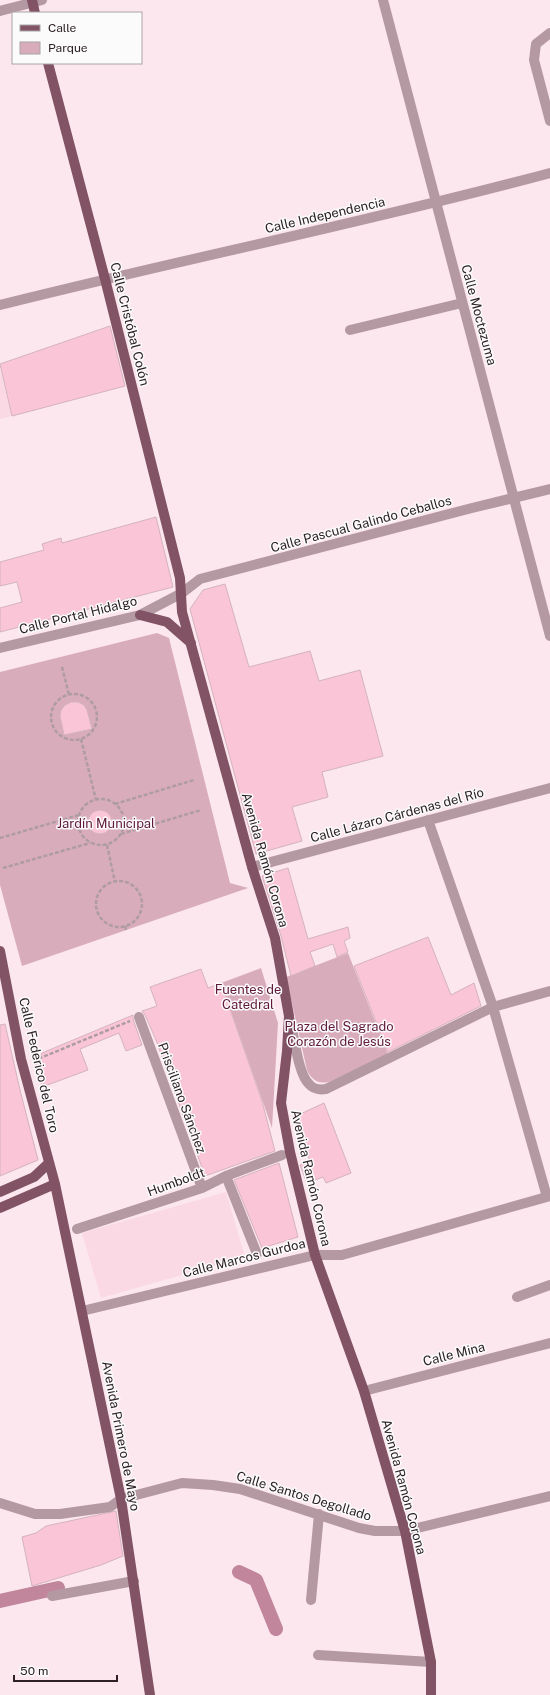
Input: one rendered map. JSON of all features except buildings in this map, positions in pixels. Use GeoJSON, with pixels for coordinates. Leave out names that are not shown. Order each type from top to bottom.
{"type":"FeatureCollection","features":[{"type":"Feature","properties":{"kind":"main road"},"geometry":{"type":"LineString","coordinates":[[35,1],[35,12]]}},
{"type":"Feature","properties":{"kind":"main road","name":"Calle Cristóbal Colón"},"geometry":{"type":"LineString","coordinates":[[48,64],[105,279],[180,578],[182,593]]}},
{"type":"Feature","properties":{"kind":"main road","name":"Avenida Ramón Corona"},"geometry":{"type":"LineString","coordinates":[[182,593],[182,612],[252,867],[274,938],[289,1016],[287,1051],[281,1103],[290,1152],[315,1255],[364,1391],[405,1531],[431,1662],[431,1695]]}},
{"type":"Feature","properties":{"kind":"main road"},"geometry":{"type":"LineString","coordinates":[[140,615],[167,622],[191,643]]}},
{"type":"Feature","properties":{"kind":"main road","name":"Calle Federico del Toro"},"geometry":{"type":"LineString","coordinates":[[0,951],[21,1059],[55,1184]]}},
{"type":"Feature","properties":{"kind":"main road"},"geometry":{"type":"LineString","coordinates":[[0,1192],[34,1177],[49,1163]]}},
{"type":"Feature","properties":{"kind":"main road"},"geometry":{"type":"LineString","coordinates":[[0,1208],[55,1184]]}},
{"type":"Feature","properties":{"kind":"main road","name":"Avenida Primero de Mayo"},"geometry":{"type":"LineString","coordinates":[[55,1184],[121,1499],[150,1695]]}},
{"type":"Feature","properties":{"kind":"street","name":"Calle Moctezuma"},"geometry":{"type":"LineString","coordinates":[[383,0],[550,636]]}},
{"type":"Feature","properties":{"kind":"street"},"geometry":{"type":"LineString","coordinates":[[0,11],[35,1]]}},
{"type":"Feature","properties":{"kind":"street"},"geometry":{"type":"LineString","coordinates":[[550,33],[536,44],[534,60],[550,120]]}},
{"type":"Feature","properties":{"kind":"street","name":"Calle Independencia"},"geometry":{"type":"LineString","coordinates":[[0,305],[105,279],[437,203],[550,173]]}},
{"type":"Feature","properties":{"kind":"street"},"geometry":{"type":"LineString","coordinates":[[350,330],[462,304]]}},
{"type":"Feature","properties":{"kind":"street","name":"Calle Pascual Galindo Ceballos"},"geometry":{"type":"LineString","coordinates":[[182,593],[200,579],[550,489]]}},
{"type":"Feature","properties":{"kind":"street","name":"Calle Portal Hidalgo"},"geometry":{"type":"LineString","coordinates":[[0,648],[140,615],[182,593]]}},
{"type":"Feature","properties":{"kind":"street","name":"Calle Lázaro Cárdenas del Río"},"geometry":{"type":"LineString","coordinates":[[252,867],[550,788]]}},
{"type":"Feature","properties":{"kind":"street"},"geometry":{"type":"LineString","coordinates":[[428,820],[493,1007],[548,1196]]}},
{"type":"Feature","properties":{"kind":"street"},"geometry":{"type":"LineString","coordinates":[[289,1016],[302,1074],[309,1086],[321,1090],[332,1087],[493,1007],[550,991]]}},
{"type":"Feature","properties":{"kind":"street","name":"Prisciliano Sánchez"},"geometry":{"type":"LineString","coordinates":[[139,1017],[202,1188]]}},
{"type":"Feature","properties":{"kind":"street","name":"Humboldt"},"geometry":{"type":"LineString","coordinates":[[77,1229],[202,1188],[226,1176],[282,1155]]}},
{"type":"Feature","properties":{"kind":"street"},"geometry":{"type":"LineString","coordinates":[[226,1176],[257,1254]]}},
{"type":"Feature","properties":{"kind":"street","name":"Calle Marcos Gurdoa"},"geometry":{"type":"LineString","coordinates":[[82,1311],[315,1255],[342,1255],[548,1196]]}},
{"type":"Feature","properties":{"kind":"street"},"geometry":{"type":"LineString","coordinates":[[517,1297],[550,1285]]}},
{"type":"Feature","properties":{"kind":"street","name":"Calle Mina"},"geometry":{"type":"LineString","coordinates":[[364,1391],[550,1343]]}},
{"type":"Feature","properties":{"kind":"street","name":"Calle Santos Degollado"},"geometry":{"type":"LineString","coordinates":[[0,1503],[35,1514],[60,1514],[110,1507],[121,1499],[182,1483],[213,1484],[240,1488],[358,1528],[375,1531],[405,1531],[550,1496]]}},
{"type":"Feature","properties":{"kind":"street"},"geometry":{"type":"LineString","coordinates":[[311,1600],[319,1514]]}},
{"type":"Feature","properties":{"kind":"street"},"geometry":{"type":"LineString","coordinates":[[52,1596],[134,1581]]}},
{"type":"Feature","properties":{"kind":"street"},"geometry":{"type":"LineString","coordinates":[[318,1655],[431,1662]]}},
{"type":"Feature","properties":{"kind":"path"},"geometry":{"type":"LineString","coordinates":[[62,667],[69,695]]}},
{"type":"Feature","properties":{"kind":"path"},"geometry":{"type":"LineString","coordinates":[[77,694],[85,696],[91,701],[95,708],[97,715],[93,730],[88,736],[81,739],[66,739],[55,730],[52,723],[53,708],[62,697],[77,694]]}},
{"type":"Feature","properties":{"kind":"path"},"geometry":{"type":"LineString","coordinates":[[81,739],[96,800]]}},
{"type":"Feature","properties":{"kind":"path"},"geometry":{"type":"LineString","coordinates":[[114,804],[194,780]]}},
{"type":"Feature","properties":{"kind":"path"},"geometry":{"type":"LineString","coordinates":[[3,868],[90,843],[100,845],[114,841],[120,834],[124,821],[122,813],[114,804],[104,800],[96,800],[83,807],[79,815],[78,828],[81,835],[90,843]]}},
{"type":"Feature","properties":{"kind":"path"},"geometry":{"type":"LineString","coordinates":[[120,834],[201,810]]}},
{"type":"Feature","properties":{"kind":"path"},"geometry":{"type":"LineString","coordinates":[[0,838],[79,815]]}},
{"type":"Feature","properties":{"kind":"path"},"geometry":{"type":"LineString","coordinates":[[107,844],[115,882]]}},
{"type":"Feature","properties":{"kind":"path"},"geometry":{"type":"LineString","coordinates":[[122,881],[136,888],[140,895],[142,910],[133,923],[125,926],[111,926],[105,922],[97,910],[98,895],[108,884],[122,881]]}},
{"type":"Feature","properties":{"kind":"path"},"geometry":{"type":"LineString","coordinates":[[125,926],[126,930]]}},
{"type":"Feature","properties":{"kind":"path"},"geometry":{"type":"LineString","coordinates":[[32,1062],[139,1017]]}},
{"type":"Feature","properties":{"kind":"shaded area"},"geometry":{"type":"Polygon","coordinates":[[[0,369],[12,416],[0,419],[0,369]]]}},
{"type":"Feature","properties":{"kind":"shaded area"},"geometry":{"type":"Polygon","coordinates":[[[226,1192],[245,1257],[101,1298],[82,1233],[226,1192]]]}},
{"type":"Feature","properties":{"kind":"green space","name":"Jardín Municipal"},"geometry":{"type":"Polygon","coordinates":[[[157,633],[169,638],[230,883],[248,888],[22,966],[0,885],[0,672],[157,633]]]}},
{"type":"Feature","properties":{"kind":"green space","name":"Plaza del Sagrado Corazón de Jesús"},"geometry":{"type":"Polygon","coordinates":[[[348,953],[388,1054],[331,1081],[323,1083],[311,1077],[307,1070],[286,977],[348,953]]]}},
{"type":"Feature","properties":{"kind":"green space","name":"Fuentes de Catedral"},"geometry":{"type":"Polygon","coordinates":[[[261,968],[278,1023],[272,1128],[221,983],[261,968]]]}},
{"type":"Feature","properties":{"kind":"waterway"},"geometry":{"type":"LineString","coordinates":[[239,1572],[256,1580],[276,1629]]}},
{"type":"Feature","properties":{"kind":"waterway"},"geometry":{"type":"LineString","coordinates":[[0,1601],[58,1588]]}}]}
